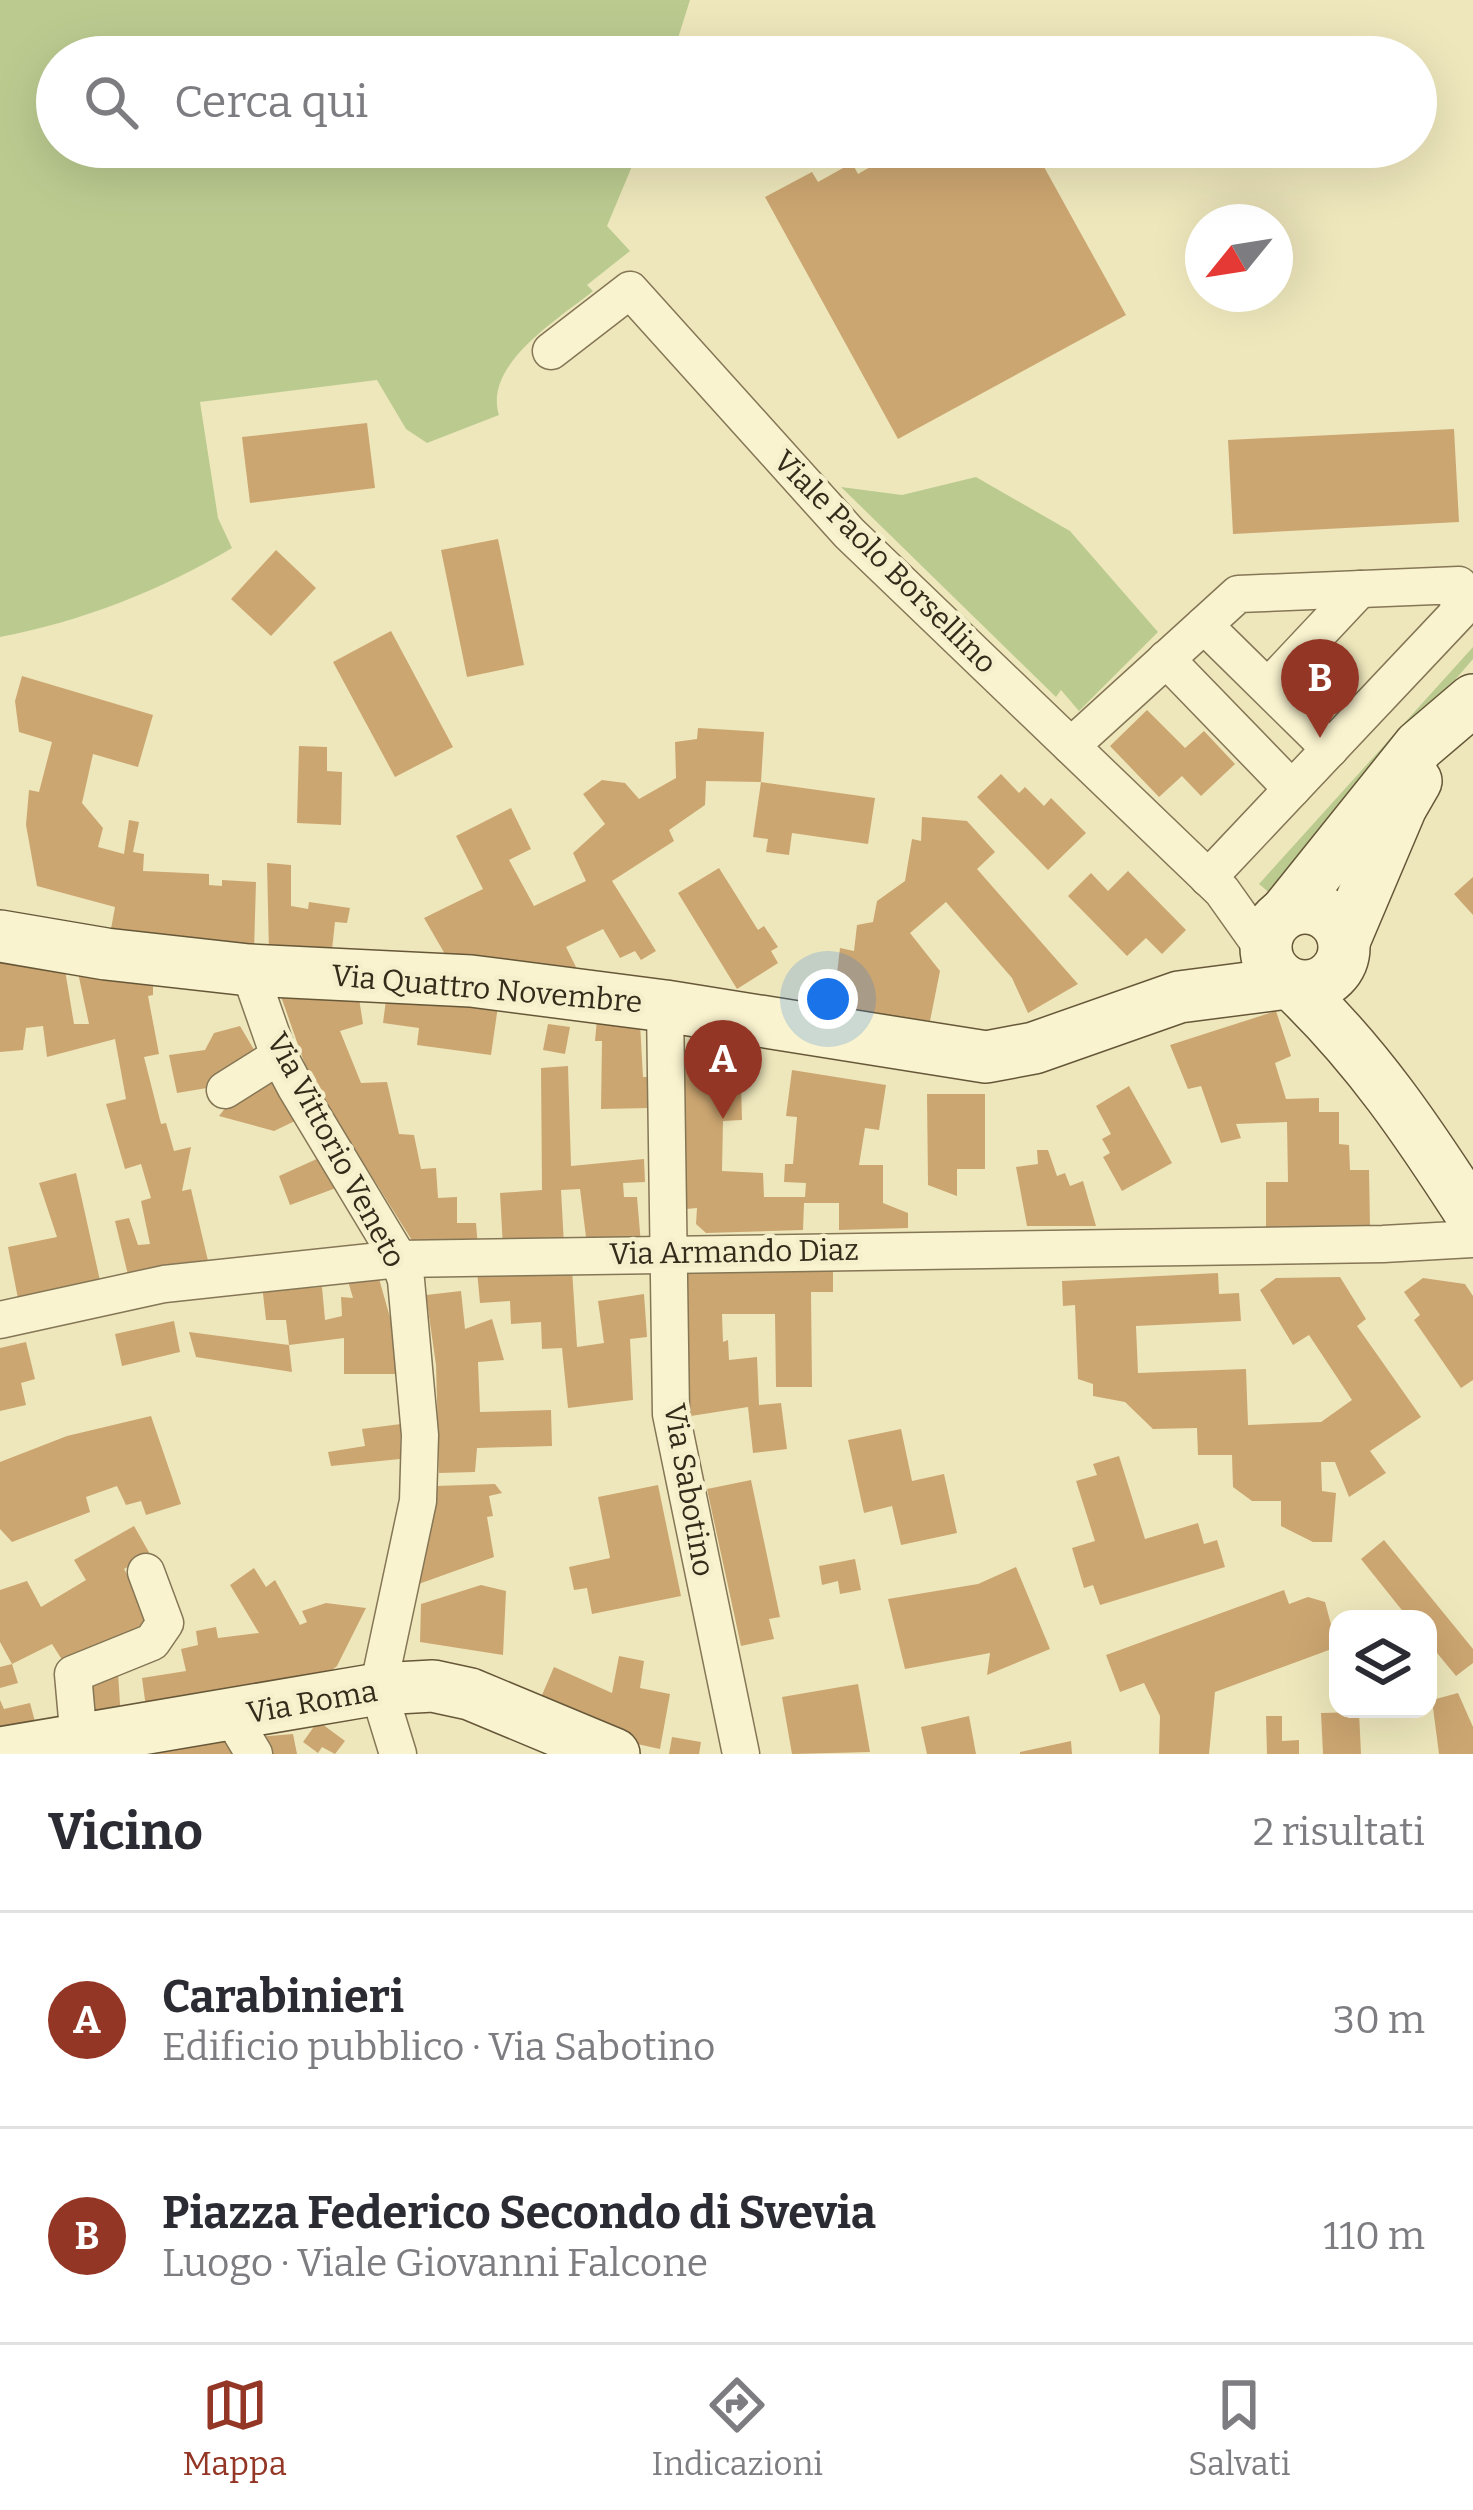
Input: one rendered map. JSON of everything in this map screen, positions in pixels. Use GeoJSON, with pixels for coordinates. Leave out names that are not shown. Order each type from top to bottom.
{"type":"FeatureCollection","features":[{"type":"Feature","properties":{"kind":"street","name":"Viale Paolo Borsellino"},"geometry":{"type":"LineString","coordinates":[[551,351],[630,290],[849,532],[1215,885],[1247,908],[1276,947]]}},
{"type":"Feature","properties":{"kind":"street"},"geometry":{"type":"LineString","coordinates":[[1071,746],[1238,594],[1459,585],[1458,614],[1292,789],[1215,885]]}},
{"type":"Feature","properties":{"kind":"street"},"geometry":{"type":"LineString","coordinates":[[1268,688],[1360,589]]}},
{"type":"Feature","properties":{"kind":"street"},"geometry":{"type":"LineString","coordinates":[[1204,625],[1330,749]]}},
{"type":"Feature","properties":{"kind":"street"},"geometry":{"type":"LineString","coordinates":[[1166,659],[1292,789]]}},
{"type":"Feature","properties":{"kind":"street"},"geometry":{"type":"LineString","coordinates":[[1276,947],[1419,746],[1461,711]]}},
{"type":"Feature","properties":{"kind":"street"},"geometry":{"type":"LineString","coordinates":[[1276,947],[1309,986],[1325,982],[1337,971],[1401,807],[1461,711]]}},
{"type":"Feature","properties":{"kind":"street"},"geometry":{"type":"LineString","coordinates":[[1276,947],[1297,908],[1322,911],[1332,918],[1345,948],[1363,1024],[1405,1111]]}},
{"type":"Feature","properties":{"kind":"street","name":"Via Quattro Novembre"},"geometry":{"type":"LineString","coordinates":[[0,936],[106,955],[249,970],[472,981],[986,1057],[1034,1048],[1179,997],[1276,947]]}},
{"type":"Feature","properties":{"kind":"street"},"geometry":{"type":"LineString","coordinates":[[1276,947],[1405,1111],[1473,1217]]}},
{"type":"Feature","properties":{"kind":"street","name":"Via Vittorio Veneto"},"geometry":{"type":"LineString","coordinates":[[249,970],[280,1056],[399,1259],[406,1280],[420,1435],[418,1501],[377,1689]]}},
{"type":"Feature","properties":{"kind":"street","name":"Via Sabotino"},"geometry":{"type":"LineString","coordinates":[[665,1006],[671,1414],[741,1754]]}},
{"type":"Feature","properties":{"kind":"street"},"geometry":{"type":"LineString","coordinates":[[225,1090],[280,1056]]}},
{"type":"Feature","properties":{"kind":"street","name":"Via Armando Diaz"},"geometry":{"type":"LineString","coordinates":[[0,1320],[164,1284],[399,1259],[1473,1239]]}},
{"type":"Feature","properties":{"kind":"street"},"geometry":{"type":"LineString","coordinates":[[79,1741],[73,1674],[152,1642],[165,1623],[146,1572]]}},
{"type":"Feature","properties":{"kind":"street","name":"Via Roma"},"geometry":{"type":"LineString","coordinates":[[0,1753],[79,1741],[243,1735],[377,1689],[433,1686],[470,1694],[614,1754]]}},
{"type":"Feature","properties":{"kind":"street"},"geometry":{"type":"LineString","coordinates":[[377,1689],[398,1754]]}},
{"type":"Feature","properties":{"kind":"green space"},"geometry":{"type":"Polygon","coordinates":[[[0,0],[690,0],[679,36],[36,36],[36,168],[631,168],[607,226],[630,251],[587,285],[593,291],[544,329],[513,361],[497,396],[499,415],[427,443],[406,429],[377,380],[200,402],[218,518],[232,548],[120,603],[0,637],[0,0]]]}},
{"type":"Feature","properties":{"kind":"green space"},"geometry":{"type":"Polygon","coordinates":[[[976,477],[1070,531],[1158,632],[1079,711],[1061,690],[1056,697],[841,487],[902,495],[976,477]]]}},
{"type":"Feature","properties":{"kind":"green space"},"geometry":{"type":"Polygon","coordinates":[[[1473,647],[1473,659],[1271,894],[1259,884],[1473,647]]]}},
{"type":"Feature","properties":{"kind":"building"},"geometry":{"type":"Polygon","coordinates":[[[843,168],[855,168],[858,174],[868,168],[1045,168],[1126,315],[898,439],[765,197],[812,172],[818,182],[843,168]]]}},
{"type":"Feature","properties":{"kind":"building"},"geometry":{"type":"Polygon","coordinates":[[[367,423],[375,488],[250,503],[242,437],[367,423]]]}},
{"type":"Feature","properties":{"kind":"building"},"geometry":{"type":"Polygon","coordinates":[[[1454,429],[1459,522],[1233,534],[1228,440],[1454,429]]]}},
{"type":"Feature","properties":{"kind":"building"},"geometry":{"type":"Polygon","coordinates":[[[498,539],[524,665],[467,677],[441,550],[498,539]]]}},
{"type":"Feature","properties":{"kind":"building"},"geometry":{"type":"Polygon","coordinates":[[[276,550],[316,588],[271,636],[231,599],[276,550]]]}},
{"type":"Feature","properties":{"kind":"building"},"geometry":{"type":"Polygon","coordinates":[[[391,631],[453,747],[395,777],[333,662],[391,631]]]}},
{"type":"Feature","properties":{"kind":"building"},"geometry":{"type":"Polygon","coordinates":[[[22,676],[153,715],[138,767],[93,754],[82,803],[103,828],[98,847],[124,854],[129,820],[139,822],[133,852],[144,854],[143,871],[209,874],[209,885],[222,886],[222,880],[256,882],[254,951],[109,940],[115,907],[37,886],[26,825],[29,790],[39,792],[52,742],[19,732],[15,701],[22,676]]]}},
{"type":"Feature","properties":{"kind":"building"},"geometry":{"type":"Polygon","coordinates":[[[1147,710],[1185,748],[1204,731],[1235,764],[1201,796],[1182,776],[1159,797],[1110,746],[1147,710]]]}},
{"type":"Feature","properties":{"kind":"building"},"geometry":{"type":"Polygon","coordinates":[[[698,728],[764,732],[761,782],[706,781],[705,805],[669,830],[674,841],[612,881],[656,951],[641,960],[635,951],[620,958],[603,929],[566,947],[579,973],[449,961],[424,918],[483,889],[456,836],[511,808],[531,849],[509,860],[534,906],[586,881],[573,853],[605,824],[583,794],[602,780],[625,783],[639,799],[676,778],[675,742],[697,739],[698,728]]]}},
{"type":"Feature","properties":{"kind":"building"},"geometry":{"type":"Polygon","coordinates":[[[299,746],[327,747],[327,771],[342,772],[341,825],[297,823],[299,746]]]}},
{"type":"Feature","properties":{"kind":"building"},"geometry":{"type":"Polygon","coordinates":[[[1001,774],[1019,793],[1025,787],[1044,806],[1051,798],[1086,833],[1048,870],[977,797],[1001,774]]]}},
{"type":"Feature","properties":{"kind":"building"},"geometry":{"type":"Polygon","coordinates":[[[761,782],[875,798],[868,844],[792,833],[789,855],[766,852],[768,839],[753,837],[761,782]]]}},
{"type":"Feature","properties":{"kind":"building"},"geometry":{"type":"Polygon","coordinates":[[[922,817],[967,821],[995,852],[977,869],[1078,984],[1028,1013],[1012,978],[946,902],[910,933],[940,971],[930,1021],[833,1007],[840,948],[854,951],[857,925],[873,922],[877,901],[905,881],[912,839],[921,841],[922,817]]]}},
{"type":"Feature","properties":{"kind":"building"},"geometry":{"type":"Polygon","coordinates":[[[267,863],[291,865],[291,906],[308,909],[309,902],[350,908],[347,923],[335,922],[331,959],[269,953],[267,863]]]}},
{"type":"Feature","properties":{"kind":"building"},"geometry":{"type":"Polygon","coordinates":[[[719,868],[758,930],[764,926],[778,947],[771,951],[778,963],[737,989],[678,893],[719,868]]]}},
{"type":"Feature","properties":{"kind":"building"},"geometry":{"type":"Polygon","coordinates":[[[1128,871],[1186,930],[1162,954],[1146,938],[1127,956],[1068,896],[1091,873],[1108,891],[1128,871]]]}},
{"type":"Feature","properties":{"kind":"building"},"geometry":{"type":"Polygon","coordinates":[[[1473,877],[1473,915],[1454,894],[1473,877]]]}},
{"type":"Feature","properties":{"kind":"building"},"geometry":{"type":"Polygon","coordinates":[[[0,951],[64,964],[74,1024],[89,1024],[77,968],[153,974],[153,995],[148,996],[159,1054],[144,1057],[161,1124],[166,1123],[174,1151],[191,1147],[182,1191],[191,1189],[209,1265],[129,1279],[115,1221],[129,1218],[138,1245],[150,1244],[141,1201],[151,1198],[141,1164],[125,1169],[106,1104],[126,1099],[115,1039],[47,1057],[43,1026],[26,1028],[23,1050],[0,1052],[0,951]]]}},
{"type":"Feature","properties":{"kind":"building"},"geometry":{"type":"Polygon","coordinates":[[[278,988],[358,992],[363,1024],[340,1031],[361,1083],[387,1082],[399,1134],[414,1135],[421,1169],[436,1168],[438,1198],[457,1197],[457,1223],[476,1223],[478,1248],[418,1250],[309,1076],[278,988]]]}},
{"type":"Feature","properties":{"kind":"building"},"geometry":{"type":"Polygon","coordinates":[[[387,992],[498,1006],[491,1055],[417,1045],[419,1028],[383,1023],[387,992]]]}},
{"type":"Feature","properties":{"kind":"building"},"geometry":{"type":"Polygon","coordinates":[[[1276,1011],[1291,1056],[1275,1063],[1286,1099],[1319,1098],[1319,1112],[1339,1112],[1339,1144],[1349,1145],[1350,1170],[1369,1170],[1370,1226],[1266,1227],[1266,1182],[1288,1182],[1287,1122],[1236,1124],[1241,1138],[1221,1143],[1201,1086],[1188,1089],[1170,1045],[1276,1011]]]}},
{"type":"Feature","properties":{"kind":"building"},"geometry":{"type":"Polygon","coordinates":[[[597,1019],[640,1023],[649,1108],[601,1109],[602,1041],[595,1041],[597,1019]]]}},
{"type":"Feature","properties":{"kind":"building"},"geometry":{"type":"Polygon","coordinates":[[[548,1024],[570,1027],[565,1054],[543,1050],[548,1024]]]}},
{"type":"Feature","properties":{"kind":"building"},"geometry":{"type":"Polygon","coordinates":[[[240,1026],[259,1058],[207,1088],[177,1093],[169,1055],[205,1050],[214,1033],[240,1026]]]}},
{"type":"Feature","properties":{"kind":"building"},"geometry":{"type":"Polygon","coordinates":[[[740,1049],[742,1120],[723,1121],[722,1171],[763,1173],[764,1197],[805,1197],[806,1183],[784,1182],[785,1164],[793,1164],[797,1117],[786,1116],[792,1070],[886,1085],[879,1130],[865,1128],[859,1165],[883,1165],[883,1203],[908,1213],[908,1228],[839,1230],[839,1203],[804,1203],[803,1230],[706,1233],[696,1224],[697,1208],[686,1209],[683,1050],[740,1049]]]}},
{"type":"Feature","properties":{"kind":"building"},"geometry":{"type":"Polygon","coordinates":[[[568,1066],[571,1166],[644,1159],[645,1182],[623,1183],[624,1197],[637,1197],[641,1244],[587,1245],[580,1189],[561,1190],[564,1245],[503,1248],[500,1193],[542,1190],[541,1068],[568,1066]]]}},
{"type":"Feature","properties":{"kind":"building"},"geometry":{"type":"Polygon","coordinates":[[[269,1074],[297,1120],[274,1131],[219,1116],[238,1092],[269,1074]]]}},
{"type":"Feature","properties":{"kind":"building"},"geometry":{"type":"Polygon","coordinates":[[[1129,1086],[1172,1163],[1122,1191],[1103,1157],[1110,1153],[1102,1139],[1111,1134],[1096,1106],[1129,1086]]]}},
{"type":"Feature","properties":{"kind":"building"},"geometry":{"type":"Polygon","coordinates":[[[927,1094],[985,1094],[985,1169],[957,1169],[957,1196],[928,1185],[927,1094]]]}},
{"type":"Feature","properties":{"kind":"building"},"geometry":{"type":"Polygon","coordinates":[[[1037,1150],[1048,1150],[1057,1176],[1065,1173],[1070,1186],[1083,1181],[1096,1226],[1027,1226],[1016,1167],[1038,1164],[1037,1150]]]}},
{"type":"Feature","properties":{"kind":"building"},"geometry":{"type":"Polygon","coordinates":[[[319,1158],[336,1188],[290,1205],[279,1176],[319,1158]]]}},
{"type":"Feature","properties":{"kind":"building"},"geometry":{"type":"Polygon","coordinates":[[[76,1173],[101,1285],[19,1304],[8,1247],[57,1237],[39,1183],[76,1173]]]}},
{"type":"Feature","properties":{"kind":"building"},"geometry":{"type":"Polygon","coordinates":[[[684,1266],[833,1267],[833,1292],[811,1292],[812,1387],[776,1387],[775,1314],[722,1314],[729,1360],[757,1357],[759,1405],[781,1403],[787,1449],[753,1453],[748,1407],[691,1416],[683,1345],[684,1266]]]}},
{"type":"Feature","properties":{"kind":"building"},"geometry":{"type":"Polygon","coordinates":[[[572,1269],[577,1347],[604,1343],[598,1301],[644,1294],[647,1337],[630,1339],[633,1400],[568,1408],[562,1348],[542,1349],[541,1322],[511,1324],[510,1301],[480,1303],[477,1271],[572,1269]]]}},
{"type":"Feature","properties":{"kind":"building"},"geometry":{"type":"Polygon","coordinates":[[[1218,1273],[1219,1294],[1239,1293],[1241,1321],[1136,1326],[1138,1373],[1246,1369],[1248,1425],[1321,1422],[1352,1400],[1309,1335],[1293,1345],[1260,1290],[1276,1278],[1340,1277],[1366,1319],[1357,1326],[1421,1417],[1370,1451],[1386,1473],[1349,1497],[1335,1462],[1321,1462],[1322,1491],[1336,1493],[1332,1542],[1313,1542],[1281,1526],[1281,1501],[1252,1501],[1233,1487],[1232,1455],[1198,1455],[1197,1428],[1153,1429],[1125,1402],[1093,1396],[1093,1384],[1078,1379],[1075,1305],[1063,1306],[1062,1281],[1218,1273]]]}},
{"type":"Feature","properties":{"kind":"building"},"geometry":{"type":"Polygon","coordinates":[[[378,1275],[391,1321],[398,1374],[344,1374],[344,1338],[289,1345],[286,1320],[266,1320],[262,1285],[322,1287],[325,1320],[342,1316],[341,1297],[353,1298],[347,1278],[378,1275]]]}},
{"type":"Feature","properties":{"kind":"building"},"geometry":{"type":"Polygon","coordinates":[[[1423,1278],[1465,1284],[1473,1296],[1473,1380],[1461,1388],[1414,1320],[1420,1315],[1404,1292],[1423,1278]]]}},
{"type":"Feature","properties":{"kind":"building"},"geometry":{"type":"Polygon","coordinates":[[[461,1291],[465,1329],[492,1319],[504,1360],[478,1362],[480,1412],[551,1410],[552,1446],[477,1448],[475,1472],[439,1473],[436,1365],[426,1295],[461,1291]]]}},
{"type":"Feature","properties":{"kind":"building"},"geometry":{"type":"Polygon","coordinates":[[[174,1321],[180,1352],[122,1366],[115,1334],[174,1321]]]}},
{"type":"Feature","properties":{"kind":"building"},"geometry":{"type":"Polygon","coordinates":[[[189,1332],[289,1345],[292,1372],[196,1357],[189,1332]]]}},
{"type":"Feature","properties":{"kind":"building"},"geometry":{"type":"Polygon","coordinates":[[[26,1342],[35,1379],[21,1383],[26,1405],[0,1411],[0,1348],[26,1342]]]}},
{"type":"Feature","properties":{"kind":"building"},"geometry":{"type":"Polygon","coordinates":[[[151,1416],[181,1504],[146,1515],[141,1501],[126,1505],[117,1486],[86,1497],[90,1512],[12,1542],[0,1529],[0,1462],[67,1436],[151,1416]]]}},
{"type":"Feature","properties":{"kind":"building"},"geometry":{"type":"Polygon","coordinates":[[[401,1424],[400,1459],[331,1466],[328,1452],[365,1446],[362,1429],[401,1424]]]}},
{"type":"Feature","properties":{"kind":"building"},"geometry":{"type":"Polygon","coordinates":[[[901,1429],[912,1481],[944,1474],[957,1533],[901,1545],[892,1506],[864,1513],[848,1440],[901,1429]]]}},
{"type":"Feature","properties":{"kind":"building"},"geometry":{"type":"Polygon","coordinates":[[[1119,1456],[1145,1539],[1198,1523],[1204,1544],[1217,1540],[1225,1567],[1100,1605],[1093,1585],[1084,1588],[1072,1548],[1095,1541],[1076,1481],[1097,1475],[1093,1464],[1119,1456]]]}},
{"type":"Feature","properties":{"kind":"building"},"geometry":{"type":"Polygon","coordinates":[[[751,1480],[780,1617],[769,1619],[774,1639],[741,1646],[707,1489],[751,1480]]]}},
{"type":"Feature","properties":{"kind":"building"},"geometry":{"type":"Polygon","coordinates":[[[495,1484],[502,1493],[489,1496],[493,1516],[487,1517],[494,1557],[413,1586],[435,1486],[495,1484]]]}},
{"type":"Feature","properties":{"kind":"building"},"geometry":{"type":"Polygon","coordinates":[[[658,1485],[681,1596],[592,1614],[587,1588],[574,1590],[569,1567],[610,1558],[598,1497],[658,1485]]]}},
{"type":"Feature","properties":{"kind":"building"},"geometry":{"type":"Polygon","coordinates":[[[134,1526],[150,1554],[124,1569],[153,1620],[66,1666],[52,1644],[12,1664],[0,1642],[0,1590],[27,1581],[41,1607],[86,1580],[74,1560],[134,1526]]]}},
{"type":"Feature","properties":{"kind":"building"},"geometry":{"type":"Polygon","coordinates":[[[1384,1540],[1473,1649],[1473,1663],[1456,1676],[1437,1653],[1437,1610],[1402,1610],[1361,1559],[1384,1540]]]}},
{"type":"Feature","properties":{"kind":"building"},"geometry":{"type":"Polygon","coordinates":[[[855,1559],[861,1590],[840,1594],[838,1581],[822,1585],[819,1566],[855,1559]]]}},
{"type":"Feature","properties":{"kind":"building"},"geometry":{"type":"Polygon","coordinates":[[[1016,1567],[1050,1649],[987,1675],[990,1653],[905,1669],[888,1599],[978,1584],[1016,1567]]]}},
{"type":"Feature","properties":{"kind":"building"},"geometry":{"type":"Polygon","coordinates":[[[254,1568],[266,1587],[275,1580],[300,1625],[307,1622],[302,1611],[326,1603],[366,1608],[337,1666],[324,1677],[147,1715],[142,1678],[186,1671],[181,1649],[198,1645],[196,1631],[216,1627],[218,1638],[259,1633],[230,1585],[254,1568]]]}},
{"type":"Feature","properties":{"kind":"building"},"geometry":{"type":"Polygon","coordinates":[[[481,1585],[506,1591],[503,1655],[420,1642],[421,1604],[481,1585]]]}},
{"type":"Feature","properties":{"kind":"building"},"geometry":{"type":"Polygon","coordinates":[[[1284,1590],[1289,1604],[1308,1597],[1325,1602],[1329,1617],[1329,1650],[1215,1692],[1209,1754],[1159,1754],[1160,1716],[1144,1683],[1120,1692],[1106,1655],[1284,1590]]]}},
{"type":"Feature","properties":{"kind":"building"},"geometry":{"type":"Polygon","coordinates":[[[619,1656],[644,1661],[640,1688],[670,1694],[660,1749],[605,1737],[539,1702],[554,1667],[612,1693],[619,1656]]]}},
{"type":"Feature","properties":{"kind":"building"},"geometry":{"type":"Polygon","coordinates":[[[12,1664],[18,1683],[0,1688],[0,1667],[12,1664]]]}},
{"type":"Feature","properties":{"kind":"building"},"geometry":{"type":"Polygon","coordinates":[[[118,1673],[121,1719],[89,1726],[87,1674],[118,1673]]]}},
{"type":"Feature","properties":{"kind":"building"},"geometry":{"type":"Polygon","coordinates":[[[858,1684],[870,1752],[792,1754],[782,1697],[858,1684]]]}},
{"type":"Feature","properties":{"kind":"building"},"geometry":{"type":"Polygon","coordinates":[[[1458,1693],[1473,1727],[1473,1754],[1439,1754],[1437,1699],[1458,1693]]]}},
{"type":"Feature","properties":{"kind":"building"},"geometry":{"type":"Polygon","coordinates":[[[0,1700],[4,1709],[30,1703],[38,1733],[0,1734],[0,1700]]]}},
{"type":"Feature","properties":{"kind":"building"},"geometry":{"type":"Polygon","coordinates":[[[1321,1713],[1329,1713],[1329,1718],[1359,1718],[1361,1754],[1323,1754],[1321,1713]]]}},
{"type":"Feature","properties":{"kind":"building"},"geometry":{"type":"Polygon","coordinates":[[[969,1716],[976,1754],[927,1754],[921,1727],[969,1716]]]}},
{"type":"Feature","properties":{"kind":"building"},"geometry":{"type":"Polygon","coordinates":[[[1266,1716],[1282,1716],[1282,1741],[1299,1740],[1299,1754],[1267,1754],[1266,1716]]]}},
{"type":"Feature","properties":{"kind":"building"},"geometry":{"type":"Polygon","coordinates":[[[318,1721],[345,1741],[335,1754],[322,1747],[318,1753],[303,1742],[318,1721]]]}},
{"type":"Feature","properties":{"kind":"building"},"geometry":{"type":"Polygon","coordinates":[[[293,1734],[297,1754],[267,1754],[257,1737],[293,1734]]]}},
{"type":"Feature","properties":{"kind":"building"},"geometry":{"type":"Polygon","coordinates":[[[672,1737],[701,1742],[699,1754],[669,1754],[672,1737]]]}},
{"type":"Feature","properties":{"kind":"building"},"geometry":{"type":"Polygon","coordinates":[[[218,1739],[238,1746],[243,1754],[121,1754],[218,1739]]]}},
{"type":"Feature","properties":{"kind":"building"},"geometry":{"type":"Polygon","coordinates":[[[1071,1741],[1072,1754],[1020,1754],[1020,1752],[1071,1741]]]}},
{"type":"Feature","properties":{"kind":"place","name":"Piazza Federico Secondo di Svevia"},"geometry":{"type":"Point","coordinates":[1320,738]}},
{"type":"Feature","properties":{"kind":"place","name":"Carabinieri"},"geometry":{"type":"Point","coordinates":[723,1119]}}]}
